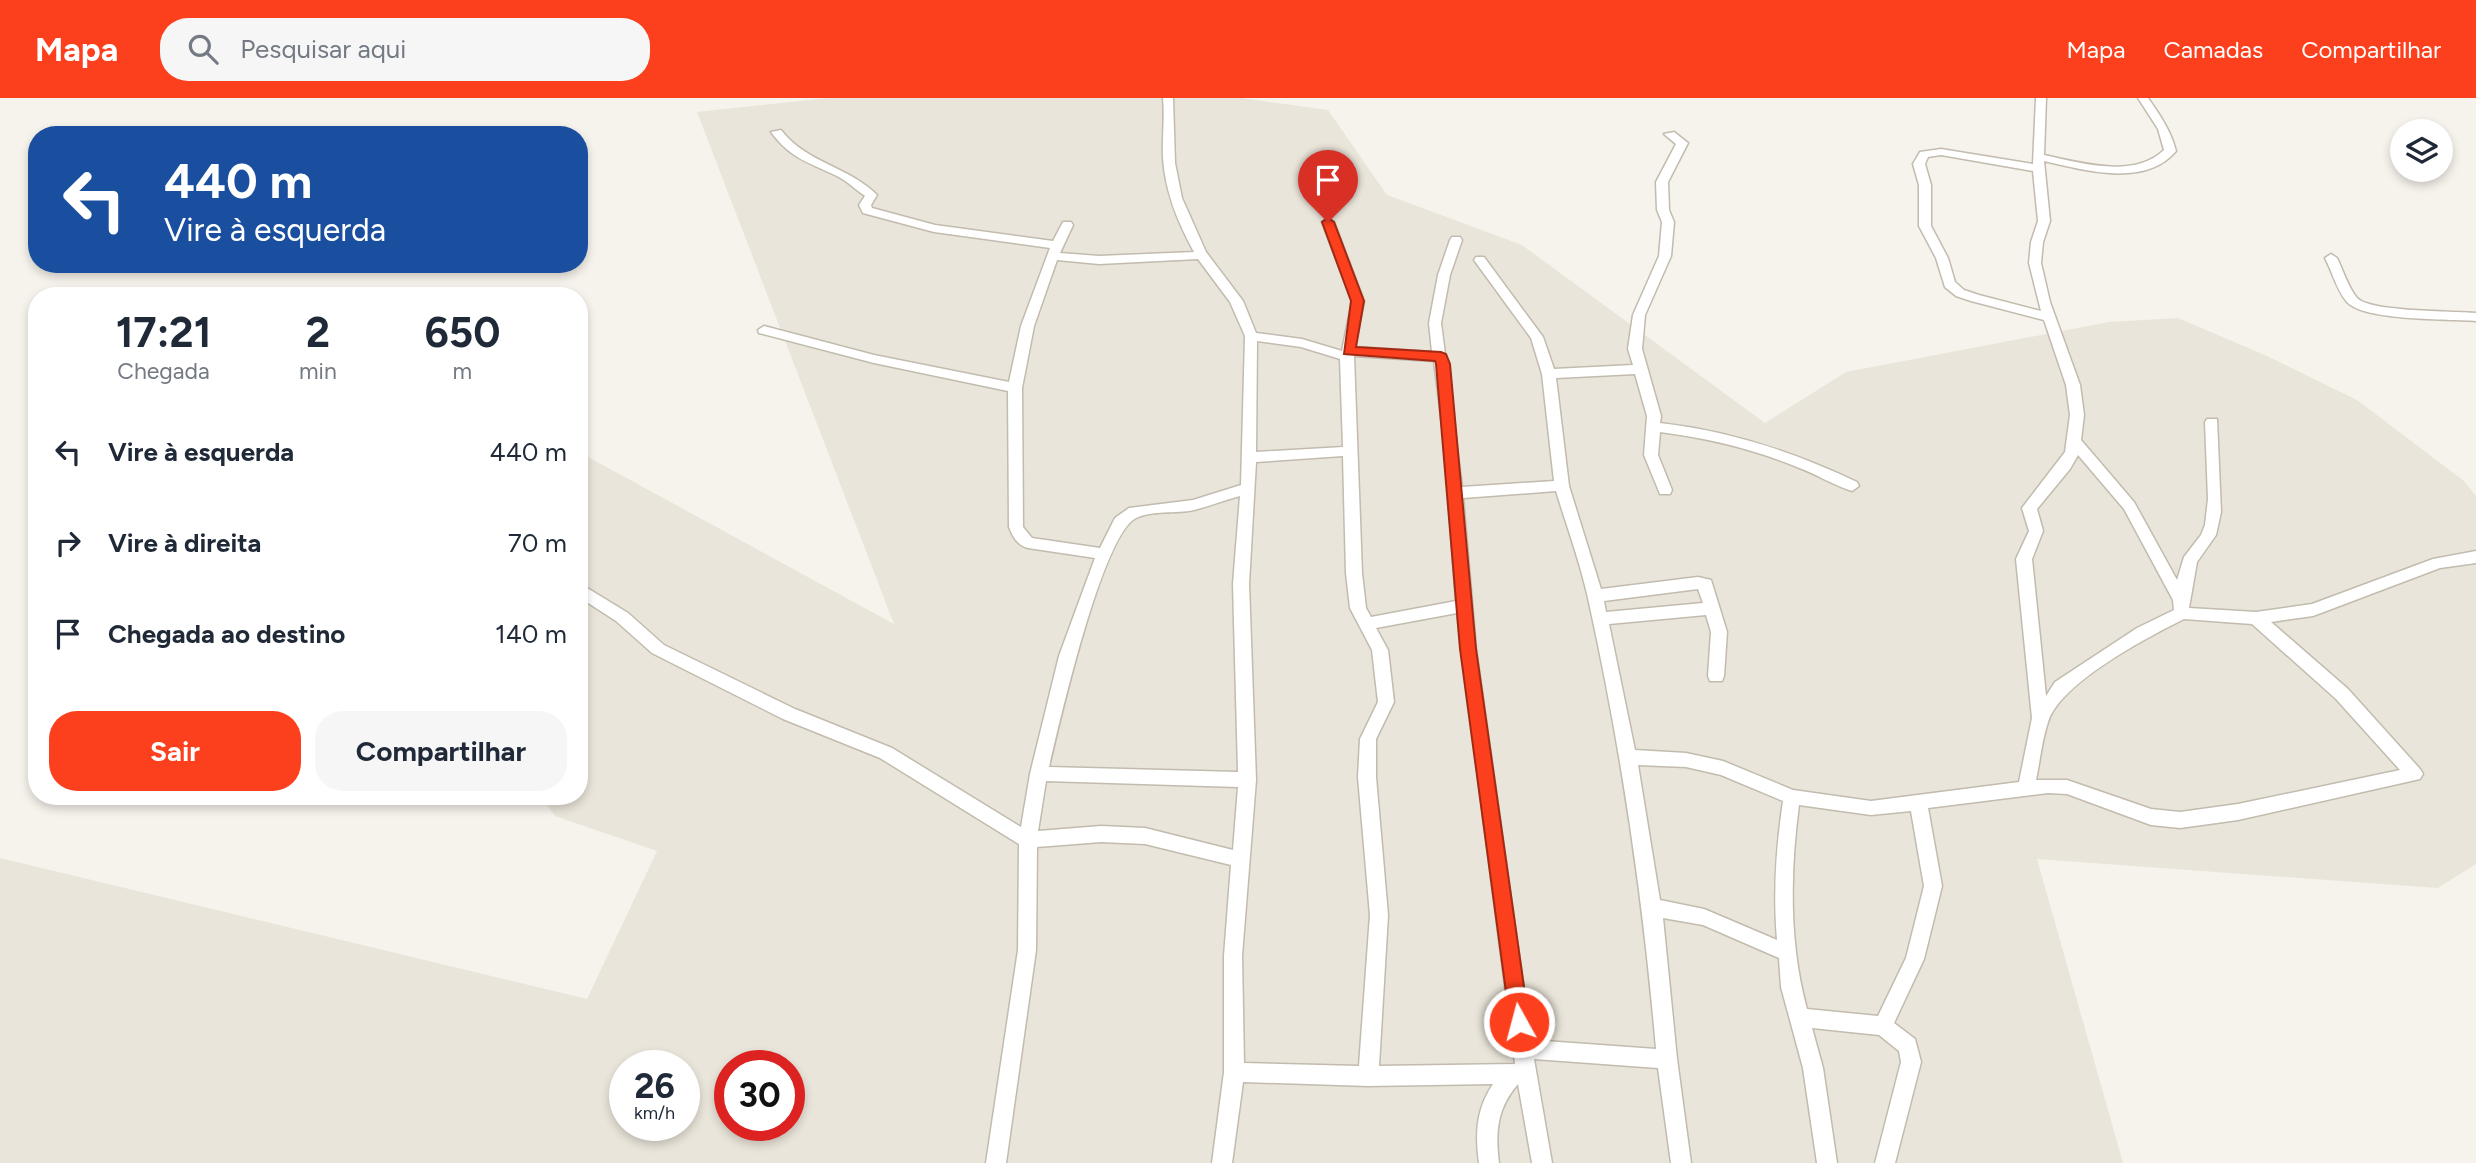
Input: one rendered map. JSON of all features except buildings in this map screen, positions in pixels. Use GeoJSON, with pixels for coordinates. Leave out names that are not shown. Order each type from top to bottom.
{"type":"FeatureCollection","features":[{"type":"Feature","properties":{"kind":"street"},"geometry":{"type":"LineString","coordinates":[[1168,98],[1169,167],[1178,200],[1202,255],[1232,291],[1246,314],[1251,336],[1250,457],[1241,584],[1247,780],[1233,956],[1234,1072],[1223,1163]]}},
{"type":"Feature","properties":{"kind":"street"},"geometry":{"type":"LineString","coordinates":[[2026,788],[2040,718],[2024,559],[2036,531],[2029,508],[2065,466],[2072,452],[2077,400],[2049,317],[2035,263],[2037,242],[2044,221],[2039,162],[2040,98]]}},
{"type":"Feature","properties":{"kind":"street"},"geometry":{"type":"LineString","coordinates":[[2049,317],[1975,298],[1960,293],[1949,284],[1942,258],[1925,226],[1925,185],[1919,164],[1930,151],[2083,166],[2133,169],[2149,167],[2162,160],[2170,151],[2152,109],[2143,98]]}},
{"type":"Feature","properties":{"kind":"street"},"geometry":{"type":"LineString","coordinates":[[777,132],[789,149],[806,161],[837,172],[871,195],[865,205],[867,210],[933,228],[1098,260],[1202,255]]}},
{"type":"Feature","properties":{"kind":"street"},"geometry":{"type":"LineString","coordinates":[[1665,490],[1651,455],[1650,436],[1654,427],[1650,400],[1635,349],[1639,315],[1665,256],[1668,236],[1662,182],[1682,143],[1670,134]]}},
{"type":"Feature","properties":{"kind":"street"},"geometry":{"type":"LineString","coordinates":[[1328,222],[1358,301],[1348,354],[1354,573],[1357,608],[1380,650],[1386,702],[1368,739],[1367,777],[1379,915],[1368,1076]]}},
{"type":"Feature","properties":{"kind":"street"},"geometry":{"type":"LineString","coordinates":[[1067,225],[1054,251],[1015,388],[1016,527],[1021,537],[1036,545],[1104,554]]}},
{"type":"Feature","properties":{"kind":"street"},"geometry":{"type":"LineString","coordinates":[[1455,240],[1444,275],[1435,323],[1441,357],[1464,606],[1523,1049],[1519,1075],[1542,1163]]}},
{"type":"Feature","properties":{"kind":"street"},"geometry":{"type":"LineString","coordinates":[[2330,258],[2352,300],[2362,307],[2394,314],[2425,313],[2476,317]]}},
{"type":"Feature","properties":{"kind":"street"},"geometry":{"type":"LineString","coordinates":[[1480,260],[1537,337],[1549,374],[1562,486],[1595,596],[1628,757],[1651,907],[1681,1163]]}},
{"type":"Feature","properties":{"kind":"street"},"geometry":{"type":"LineString","coordinates":[[764,330],[896,365],[1015,388]]}},
{"type":"Feature","properties":{"kind":"street"},"geometry":{"type":"LineString","coordinates":[[1251,336],[1302,343],[1348,354],[1441,357]]}},
{"type":"Feature","properties":{"kind":"street"},"geometry":{"type":"LineString","coordinates":[[1549,374],[1641,369]]}},
{"type":"Feature","properties":{"kind":"street"},"geometry":{"type":"LineString","coordinates":[[2040,718],[2061,687],[2075,675],[2181,606],[2193,557],[2203,546],[2211,529],[2215,499],[2215,475],[2210,450],[2212,422]]}},
{"type":"Feature","properties":{"kind":"street"},"geometry":{"type":"LineString","coordinates":[[1654,427],[1703,432],[1747,442],[1785,454],[1852,486]]}},
{"type":"Feature","properties":{"kind":"street"},"geometry":{"type":"LineString","coordinates":[[2072,439],[2129,506],[2181,606]]}},
{"type":"Feature","properties":{"kind":"street"},"geometry":{"type":"LineString","coordinates":[[1250,457],[1352,451]]}},
{"type":"Feature","properties":{"kind":"street"},"geometry":{"type":"LineString","coordinates":[[1454,493],[1562,486]]}},
{"type":"Feature","properties":{"kind":"street"},"geometry":{"type":"LineString","coordinates":[[996,1163],[1027,950],[1028,840],[1039,774],[1067,656],[1104,554],[1121,522],[1134,512],[1193,505],[1248,488]]}},
{"type":"Feature","properties":{"kind":"street"},"geometry":{"type":"LineString","coordinates":[[2181,606],[2256,618],[2313,610],[2356,597],[2438,564],[2476,556]]}},
{"type":"Feature","properties":{"kind":"street"},"geometry":{"type":"LineString","coordinates":[[1595,596],[1702,583],[1708,588],[1719,632],[1716,676]]}},
{"type":"Feature","properties":{"kind":"street"},"geometry":{"type":"LineString","coordinates":[[588,595],[622,617],[658,649],[789,714],[886,753],[1028,840],[1101,834],[1145,836],[1241,860]]}},
{"type":"Feature","properties":{"kind":"street"},"geometry":{"type":"LineString","coordinates":[[1366,624],[1464,606]]}},
{"type":"Feature","properties":{"kind":"street"},"geometry":{"type":"LineString","coordinates":[[1600,619],[1713,608]]}},
{"type":"Feature","properties":{"kind":"street"},"geometry":{"type":"LineString","coordinates":[[1628,757],[1686,760],[1723,768],[1792,797],[1871,808],[2026,788],[2067,787],[2151,817],[2180,820],[2238,812],[2414,774],[2342,694],[2256,618]]}},
{"type":"Feature","properties":{"kind":"street"},"geometry":{"type":"LineString","coordinates":[[1039,774],[1247,780]]}},
{"type":"Feature","properties":{"kind":"street"},"geometry":{"type":"LineString","coordinates":[[1792,797],[1784,851],[1783,897],[1791,987],[1813,1068],[1827,1163]]}},
{"type":"Feature","properties":{"kind":"street"},"geometry":{"type":"LineString","coordinates":[[1883,1026],[1914,959],[1933,886],[1918,803]]}},
{"type":"Feature","properties":{"kind":"street"},"geometry":{"type":"LineString","coordinates":[[1651,907],[1704,917],[1788,953]]}},
{"type":"Feature","properties":{"kind":"street"},"geometry":{"type":"LineString","coordinates":[[1800,1018],[1883,1026],[1908,1046],[1911,1054],[1885,1163]]}},
{"type":"Feature","properties":{"kind":"street"},"geometry":{"type":"LineString","coordinates":[[1523,1049],[1667,1059]]}},
{"type":"Feature","properties":{"kind":"street"},"geometry":{"type":"LineString","coordinates":[[1234,1072],[1368,1076],[1519,1075]]}},
{"type":"Feature","properties":{"kind":"street"},"geometry":{"type":"LineString","coordinates":[[1489,1163],[1486,1116],[1493,1098],[1519,1075]]}},
{"type":"Feature","properties":{"kind":"shaded area"},"geometry":{"type":"Polygon","coordinates":[[[828,98],[1242,98],[1328,110],[1387,195],[1522,245],[1765,423],[1846,372],[2109,322],[2178,318],[2267,356],[2357,400],[2464,481],[2476,496],[2476,864],[2438,888],[2037,859],[2123,1163],[0,1163],[0,858],[587,999],[657,851],[555,816],[547,805],[588,805],[588,457],[894,624],[697,112],[828,98]]]}},
{"type":"Feature","properties":{"kind":"route"},"geometry":{"type":"LineString","coordinates":[[1328,222],[1358,301],[1348,351],[1441,357],[1443,364],[1468,649],[1519,1022]]}}]}
